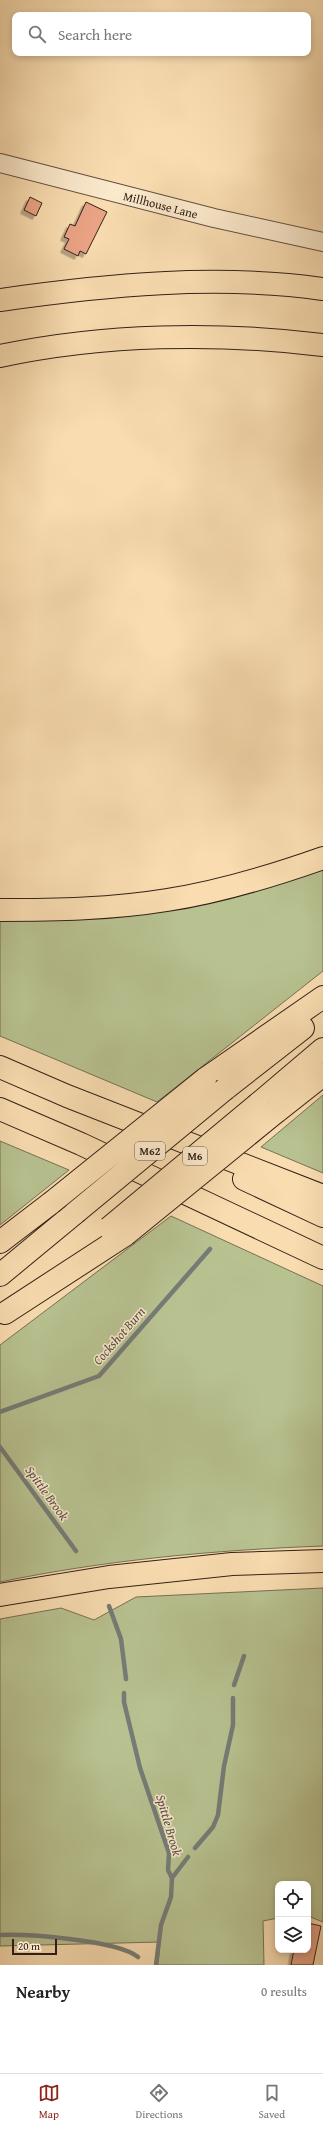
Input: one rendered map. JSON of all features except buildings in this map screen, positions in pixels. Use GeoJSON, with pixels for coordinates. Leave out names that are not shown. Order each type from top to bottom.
{"type":"FeatureCollection","features":[{"type":"Feature","properties":{"kind":"highway"},"geometry":{"type":"LineString","coordinates":[[0,300],[71,290],[168,283],[236,282],[323,289]]}},
{"type":"Feature","properties":{"kind":"highway"},"geometry":{"type":"LineString","coordinates":[[0,356],[33,349],[118,341],[199,337],[323,345]]}},
{"type":"Feature","properties":{"kind":"highway"},"geometry":{"type":"LineString","coordinates":[[0,910],[62,910],[166,900],[247,882],[323,858]]}},
{"type":"Feature","properties":{"kind":"highway"},"geometry":{"type":"LineString","coordinates":[[0,1242],[51,1203],[205,1079],[323,997]]}},
{"type":"Feature","properties":{"kind":"highway","name":"M62"},"geometry":{"type":"LineString","coordinates":[[0,1275],[225,1089],[323,1012]]}},
{"type":"Feature","properties":{"kind":"highway","name":"M62"},"geometry":{"type":"LineString","coordinates":[[3,1315],[117,1232],[267,1108],[323,1049]]}},
{"type":"Feature","properties":{"kind":"highway","name":"M6"},"geometry":{"type":"LineString","coordinates":[[0,1067],[67,1096],[323,1216]]}},
{"type":"Feature","properties":{"kind":"highway"},"geometry":{"type":"LineString","coordinates":[[267,1108],[323,1075]]}},
{"type":"Feature","properties":{"kind":"highway"},"geometry":{"type":"LineString","coordinates":[[67,1096],[323,1196]]}},
{"type":"Feature","properties":{"kind":"highway"},"geometry":{"type":"LineString","coordinates":[[0,1109],[81,1144],[323,1258]]}},
{"type":"Feature","properties":{"kind":"highway"},"geometry":{"type":"LineString","coordinates":[[0,1118],[81,1144]]}},
{"type":"Feature","properties":{"kind":"highway"},"geometry":{"type":"LineString","coordinates":[[0,1595],[109,1577],[171,1570],[232,1564],[323,1561]]}},
{"type":"Feature","properties":{"kind":"street","name":"Millhouse Lane"},"geometry":{"type":"LineString","coordinates":[[0,164],[214,218],[323,242]]}},
{"type":"Feature","properties":{"kind":"green space"},"geometry":{"type":"Polygon","coordinates":[[[323,868],[323,971],[157,1102],[0,1036],[0,920],[323,868]]]}},
{"type":"Feature","properties":{"kind":"green space"},"geometry":{"type":"Polygon","coordinates":[[[323,1095],[323,1173],[261,1147],[323,1095]]]}},
{"type":"Feature","properties":{"kind":"green space"},"geometry":{"type":"Polygon","coordinates":[[[0,1141],[69,1170],[0,1225],[0,1141]]]}},
{"type":"Feature","properties":{"kind":"green space"},"geometry":{"type":"Polygon","coordinates":[[[171,1216],[323,1286],[323,1546],[242,1550],[161,1557],[40,1574],[0,1582],[0,1345],[171,1216]]]}},
{"type":"Feature","properties":{"kind":"green space"},"geometry":{"type":"Polygon","coordinates":[[[323,1588],[323,1922],[311,1917],[311,1881],[275,1881],[275,1919],[263,1921],[264,1965],[158,1965],[160,1942],[0,1946],[0,1619],[61,1608],[94,1620],[136,1597],[323,1588]]]}},
{"type":"Feature","properties":{"kind":"waterway","name":"Cockshot Burn"},"geometry":{"type":"LineString","coordinates":[[0,1412],[99,1376],[210,1249]]}},
{"type":"Feature","properties":{"kind":"waterway","name":"Spittle Brook"},"geometry":{"type":"LineString","coordinates":[[0,1447],[76,1551]]}},
{"type":"Feature","properties":{"kind":"waterway","name":"Spittle Brook"},"geometry":{"type":"LineString","coordinates":[[109,1606],[121,1639],[126,1679]]}},
{"type":"Feature","properties":{"kind":"waterway"},"geometry":{"type":"LineString","coordinates":[[234,1685],[244,1656]]}},
{"type":"Feature","properties":{"kind":"waterway","name":"Spittle Brook"},"geometry":{"type":"LineString","coordinates":[[124,1693],[124,1702],[140,1768],[169,1853],[168,1870],[172,1878],[171,1897],[161,1925],[156,1965]]}},
{"type":"Feature","properties":{"kind":"waterway"},"geometry":{"type":"LineString","coordinates":[[195,1848],[213,1827],[218,1815],[224,1766],[233,1725],[233,1698]]}},
{"type":"Feature","properties":{"kind":"waterway"},"geometry":{"type":"LineString","coordinates":[[172,1878],[188,1857]]}},
{"type":"Feature","properties":{"kind":"waterway"},"geometry":{"type":"LineString","coordinates":[[0,1935],[50,1937],[92,1942],[112,1946],[127,1951],[138,1957]]}}]}
